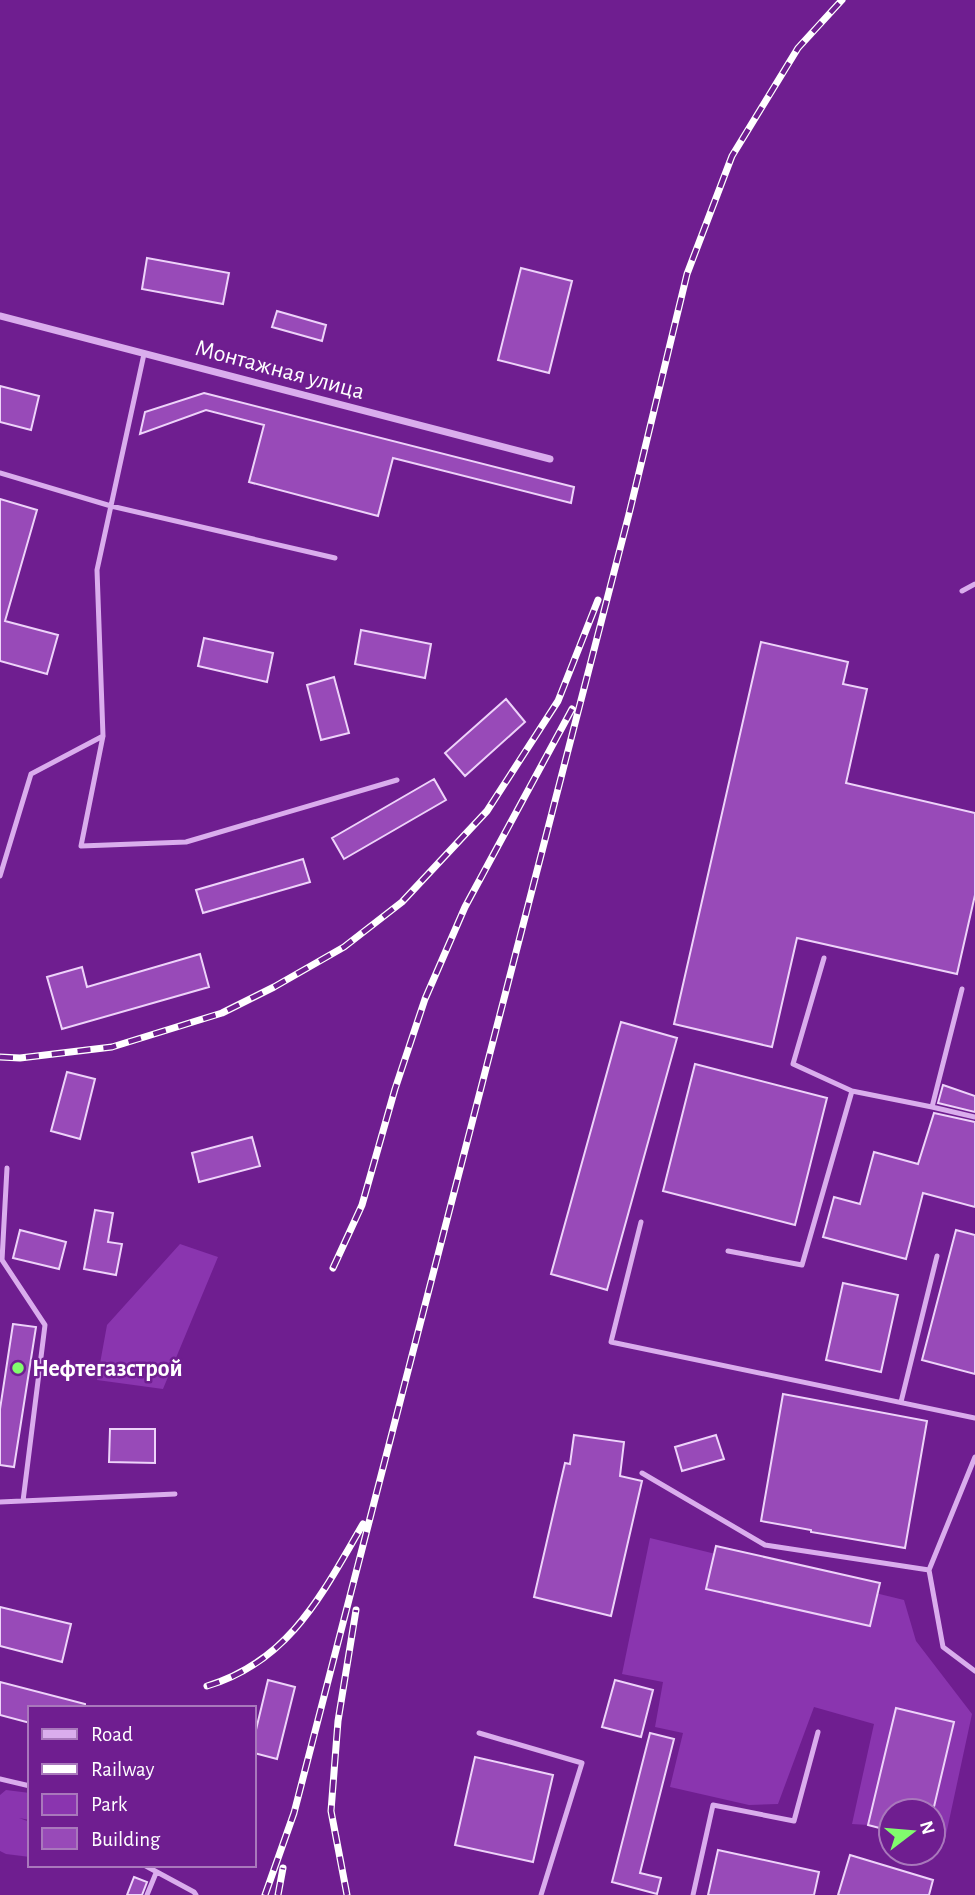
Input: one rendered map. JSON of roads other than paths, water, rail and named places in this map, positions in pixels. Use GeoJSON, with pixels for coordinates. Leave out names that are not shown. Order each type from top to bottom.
{"type":"FeatureCollection","features":[{"type":"Feature","properties":{"kind":"street","name":"Монтажная улица"},"geometry":{"type":"LineString","coordinates":[[0,316],[550,459]]}},
{"type":"Feature","properties":{"kind":"lane"},"geometry":{"type":"LineString","coordinates":[[144,354],[97,570],[103,736],[81,846],[186,842],[397,780]]}},
{"type":"Feature","properties":{"kind":"lane"},"geometry":{"type":"LineString","coordinates":[[0,474],[111,506],[335,558]]}},
{"type":"Feature","properties":{"kind":"lane"},"geometry":{"type":"LineString","coordinates":[[962,591],[975,584]]}},
{"type":"Feature","properties":{"kind":"lane"},"geometry":{"type":"LineString","coordinates":[[0,876],[31,774],[103,736]]}},
{"type":"Feature","properties":{"kind":"lane"},"geometry":{"type":"LineString","coordinates":[[824,958],[793,1064],[852,1091],[975,1117]]}},
{"type":"Feature","properties":{"kind":"lane"},"geometry":{"type":"LineString","coordinates":[[932,1108],[962,989]]}},
{"type":"Feature","properties":{"kind":"lane"},"geometry":{"type":"LineString","coordinates":[[728,1251],[802,1265],[852,1091]]}},
{"type":"Feature","properties":{"kind":"lane"},"geometry":{"type":"LineString","coordinates":[[7,1168],[2,1260],[45,1325],[23,1501]]}},
{"type":"Feature","properties":{"kind":"lane"},"geometry":{"type":"LineString","coordinates":[[641,1222],[611,1342],[975,1418]]}},
{"type":"Feature","properties":{"kind":"lane"},"geometry":{"type":"LineString","coordinates":[[901,1402],[937,1256]]}},
{"type":"Feature","properties":{"kind":"lane"},"geometry":{"type":"LineString","coordinates":[[975,1457],[929,1570],[943,1647],[975,1671]]}},
{"type":"Feature","properties":{"kind":"lane"},"geometry":{"type":"LineString","coordinates":[[642,1473],[765,1545],[929,1570]]}},
{"type":"Feature","properties":{"kind":"lane"},"geometry":{"type":"LineString","coordinates":[[0,1502],[175,1493]]}},
{"type":"Feature","properties":{"kind":"lane"},"geometry":{"type":"LineString","coordinates":[[693,1895],[713,1805],[794,1821],[818,1732]]}},
{"type":"Feature","properties":{"kind":"lane"},"geometry":{"type":"LineString","coordinates":[[479,1733],[582,1763],[541,1895]]}},
{"type":"Feature","properties":{"kind":"lane"},"geometry":{"type":"LineString","coordinates":[[0,1779],[28,1786]]}},
{"type":"Feature","properties":{"kind":"lane"},"geometry":{"type":"LineString","coordinates":[[147,1867],[196,1895]]}},
{"type":"Feature","properties":{"kind":"lane"},"geometry":{"type":"LineString","coordinates":[[147,1895],[156,1872]]}},
{"type":"Feature","properties":{"kind":"railway"},"geometry":{"type":"LineString","coordinates":[[265,1895],[294,1813],[629,514],[687,274],[732,156],[798,48],[842,0]]}},
{"type":"Feature","properties":{"kind":"railway"},"geometry":{"type":"LineString","coordinates":[[0,1057],[20,1058],[112,1047],[222,1013],[344,947],[402,902],[487,811],[558,701],[598,600]]}},
{"type":"Feature","properties":{"kind":"railway"},"geometry":{"type":"LineString","coordinates":[[333,1268],[362,1205],[395,1089],[425,999],[465,907],[572,709]]}},
{"type":"Feature","properties":{"kind":"railway"},"geometry":{"type":"LineString","coordinates":[[207,1686],[236,1675],[261,1660],[282,1642],[318,1599],[363,1524]]}},
{"type":"Feature","properties":{"kind":"railway"},"geometry":{"type":"LineString","coordinates":[[347,1895],[331,1811],[338,1721],[356,1610]]}},
{"type":"Feature","properties":{"kind":"railway"},"geometry":{"type":"LineString","coordinates":[[278,1895],[283,1868]]}},
{"type":"Feature","properties":{"kind":"place","name":"Нефтегазстрой"},"geometry":{"type":"Point","coordinates":[18,1368]}}]}
